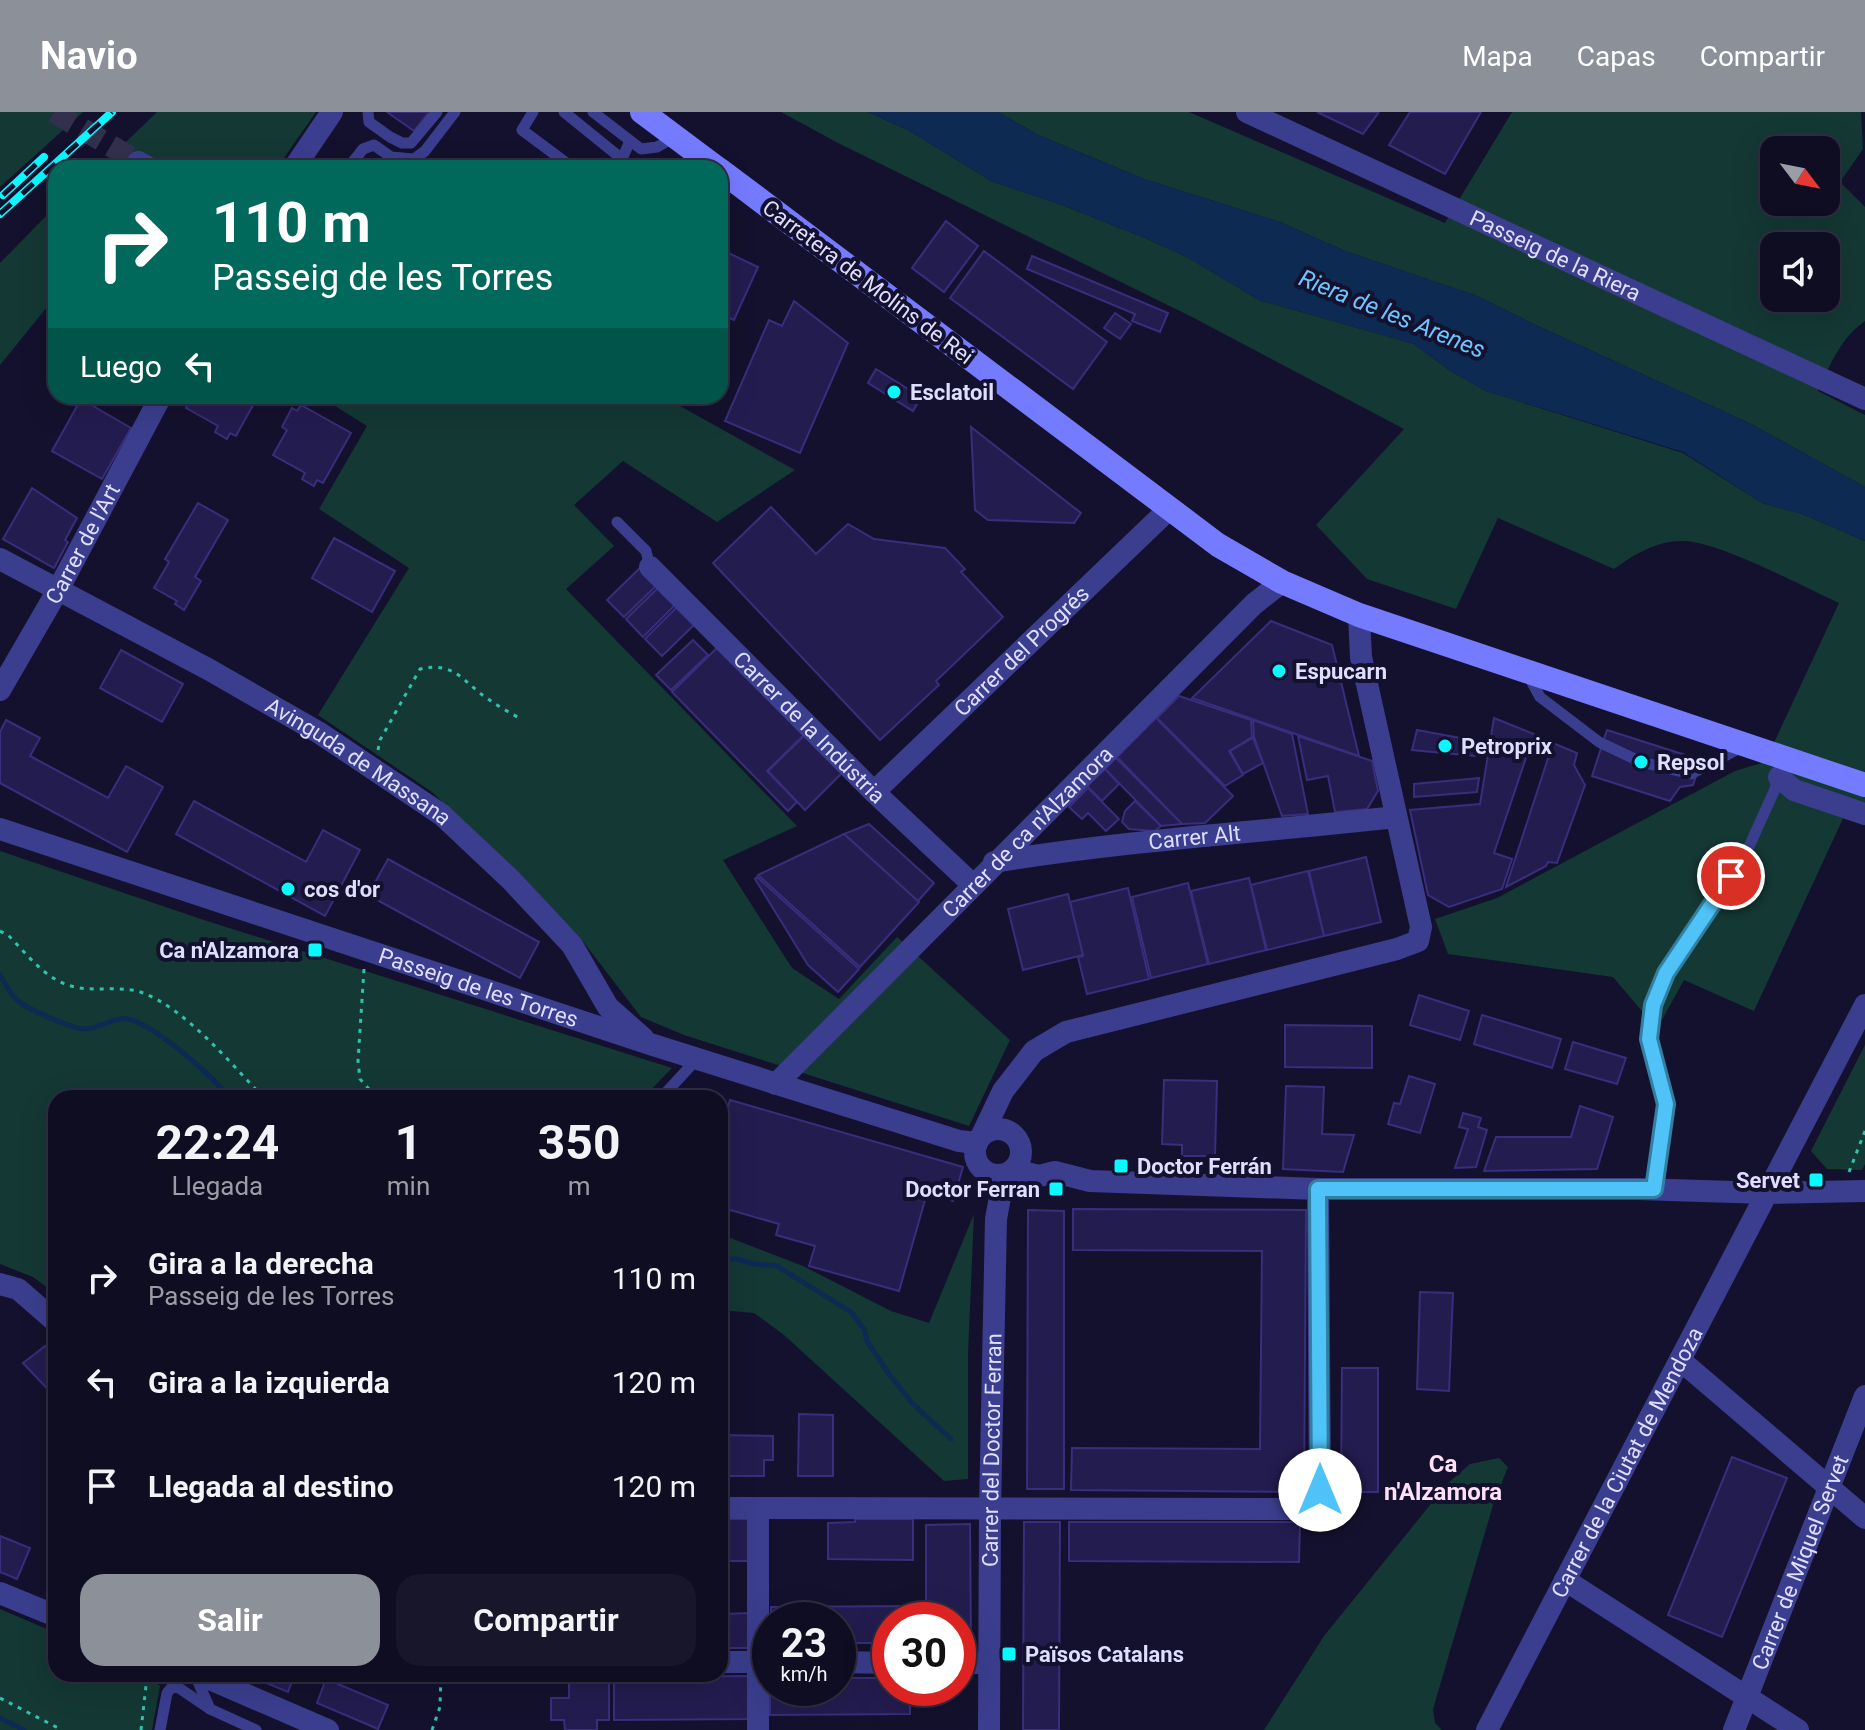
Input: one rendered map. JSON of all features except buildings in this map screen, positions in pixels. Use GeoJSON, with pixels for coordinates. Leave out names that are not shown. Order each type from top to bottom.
{"type":"FeatureCollection","features":[{"type":"Feature","properties":{"kind":"main road","name":"Carretera de Molins de Rei"},"geometry":{"type":"LineString","coordinates":[[642,112],[707,160]]}},
{"type":"Feature","properties":{"kind":"main road","name":"Carretera de Molins de Rei"},"geometry":{"type":"LineString","coordinates":[[728,176],[1168,510],[1238,558],[1282,582],[1359,615],[1755,748]]}},
{"type":"Feature","properties":{"kind":"main road"},"geometry":{"type":"LineString","coordinates":[[1755,748],[1865,785]]}},
{"type":"Feature","properties":{"kind":"street"},"geometry":{"type":"LineString","coordinates":[[299,160],[332,112]]}},
{"type":"Feature","properties":{"kind":"street","name":"Passeig de la Riera"},"geometry":{"type":"LineString","coordinates":[[1247,112],[1865,399]]}},
{"type":"Feature","properties":{"kind":"street","name":"Carrer de l'Art"},"geometry":{"type":"LineString","coordinates":[[0,690],[59,588],[157,404]]}},
{"type":"Feature","properties":{"kind":"street","name":"Carrer del Progrés"},"geometry":{"type":"LineString","coordinates":[[874,792],[1168,510]]}},
{"type":"Feature","properties":{"kind":"street","name":"Avinguda de Massana"},"geometry":{"type":"LineString","coordinates":[[0,559],[59,588],[318,732],[442,815],[511,880],[572,945],[608,1007],[650,1044]]}},
{"type":"Feature","properties":{"kind":"street","name":"Carrer de la Indústria"},"geometry":{"type":"LineString","coordinates":[[650,567],[874,792],[972,884]]}},
{"type":"Feature","properties":{"kind":"street","name":"Carrer de ca n'Alzamora"},"geometry":{"type":"LineString","coordinates":[[776,1084],[1254,604],[1282,582]]}},
{"type":"Feature","properties":{"kind":"street"},"geometry":{"type":"LineString","coordinates":[[1359,615],[1361,657],[1421,927],[1418,941],[1397,949],[1066,1032],[1034,1051],[1003,1091],[973,1144],[981,1169],[1050,1165],[1055,1172],[1090,1181],[1318,1189],[1865,1191]]}},
{"type":"Feature","properties":{"kind":"street"},"geometry":{"type":"LineString","coordinates":[[1779,777],[1794,790],[1865,814]]}},
{"type":"Feature","properties":{"kind":"street","name":"Carrer Alt"},"geometry":{"type":"LineString","coordinates":[[994,862],[1171,838],[1263,832],[1396,817]]}},
{"type":"Feature","properties":{"kind":"street","name":"Passeig de les Torres"},"geometry":{"type":"LineString","coordinates":[[0,829],[650,1044],[973,1144]]}},
{"type":"Feature","properties":{"kind":"street","name":"Carrer de la Ciutat de Mendoza"},"geometry":{"type":"LineString","coordinates":[[1487,1730],[1865,1005]]}},
{"type":"Feature","properties":{"kind":"street"},"geometry":{"type":"LineString","coordinates":[[998,1104],[1008,1131],[1016,1137],[1007,1167]]}},
{"type":"Feature","properties":{"kind":"street"},"geometry":{"type":"LineString","coordinates":[[973,1144],[990,1130],[1008,1131]]}},
{"type":"Feature","properties":{"kind":"street","name":"Carrer del Doctor Ferran"},"geometry":{"type":"LineString","coordinates":[[989,1730],[996,1219],[1007,1167]]}},
{"type":"Feature","properties":{"kind":"street"},"geometry":{"type":"LineString","coordinates":[[728,1508],[1311,1509],[1320,1490],[1318,1189]]}},
{"type":"Feature","properties":{"kind":"street"},"geometry":{"type":"LineString","coordinates":[[0,1284],[18,1289],[48,1315]]}},
{"type":"Feature","properties":{"kind":"street"},"geometry":{"type":"LineString","coordinates":[[1680,1360],[1865,1518]]}},
{"type":"Feature","properties":{"kind":"street","name":"Carrer de Miquel Servet"},"geometry":{"type":"LineString","coordinates":[[1734,1730],[1829,1485],[1857,1439],[1865,1396]]}},
{"type":"Feature","properties":{"kind":"street"},"geometry":{"type":"LineString","coordinates":[[758,1509],[762,1602]]}},
{"type":"Feature","properties":{"kind":"street"},"geometry":{"type":"LineString","coordinates":[[1565,1580],[1798,1730]]}},
{"type":"Feature","properties":{"kind":"street"},"geometry":{"type":"LineString","coordinates":[[0,1593],[48,1613]]}},
{"type":"Feature","properties":{"kind":"street"},"geometry":{"type":"LineString","coordinates":[[728,1662],[752,1662]]}},
{"type":"Feature","properties":{"kind":"street"},"geometry":{"type":"LineString","coordinates":[[976,1663],[989,1663]]}},
{"type":"Feature","properties":{"kind":"street"},"geometry":{"type":"LineString","coordinates":[[215,1682],[328,1730]]}},
{"type":"Feature","properties":{"kind":"street"},"geometry":{"type":"LineString","coordinates":[[758,1730],[760,1706]]}},
{"type":"Feature","properties":{"kind":"lane"},"geometry":{"type":"LineString","coordinates":[[368,112],[369,122],[402,143],[411,143],[437,112]]}},
{"type":"Feature","properties":{"kind":"lane"},"geometry":{"type":"LineString","coordinates":[[354,160],[363,149],[374,145],[391,157],[413,159],[425,151],[455,112]]}},
{"type":"Feature","properties":{"kind":"lane"},"geometry":{"type":"LineString","coordinates":[[533,112],[522,130],[562,160]]}},
{"type":"Feature","properties":{"kind":"lane"},"geometry":{"type":"LineString","coordinates":[[564,112],[617,160]]}},
{"type":"Feature","properties":{"kind":"lane"},"geometry":{"type":"LineString","coordinates":[[593,112],[641,149],[657,147],[675,137]]}},
{"type":"Feature","properties":{"kind":"lane"},"geometry":{"type":"LineString","coordinates":[[621,160],[630,141]]}},
{"type":"Feature","properties":{"kind":"lane"},"geometry":{"type":"LineString","coordinates":[[617,522],[646,551],[650,567]]}},
{"type":"Feature","properties":{"kind":"lane"},"geometry":{"type":"LineString","coordinates":[[1526,671],[1540,697],[1599,742],[1641,762],[1691,774],[1755,748],[1779,777],[1747,851],[1666,973],[1653,1005],[1649,1039],[1666,1104],[1654,1189]]}},
{"type":"Feature","properties":{"kind":"lane"},"geometry":{"type":"LineString","coordinates":[[668,1090],[697,1058]]}},
{"type":"Feature","properties":{"kind":"lane"},"geometry":{"type":"LineString","coordinates":[[199,1682],[210,1709]]}},
{"type":"Feature","properties":{"kind":"lane"},"geometry":{"type":"LineString","coordinates":[[160,1730],[167,1693],[172,1687],[256,1730]]}},
{"type":"Feature","properties":{"kind":"path"},"geometry":{"type":"LineString","coordinates":[[373,769],[380,740],[420,669],[438,665],[465,678],[484,697],[521,719]]}},
{"type":"Feature","properties":{"kind":"path"},"geometry":{"type":"LineString","coordinates":[[0,931],[57,980],[76,987],[129,990],[163,1005],[205,1036],[256,1090]]}},
{"type":"Feature","properties":{"kind":"path"},"geometry":{"type":"LineString","coordinates":[[366,950],[358,1061],[360,1079],[370,1090]]}},
{"type":"Feature","properties":{"kind":"path"},"geometry":{"type":"LineString","coordinates":[[1848,1174],[1865,1131]]}},
{"type":"Feature","properties":{"kind":"path"},"geometry":{"type":"LineString","coordinates":[[141,1730],[146,1686],[151,1682]]}},
{"type":"Feature","properties":{"kind":"path"},"geometry":{"type":"LineString","coordinates":[[432,1730],[440,1707],[441,1682]]}},
{"type":"Feature","properties":{"kind":"path"},"geometry":{"type":"LineString","coordinates":[[0,1698],[62,1730]]}},
{"type":"Feature","properties":{"kind":"green space"},"geometry":{"type":"Polygon","coordinates":[[[0,112],[83,112],[0,187],[0,112]]]}},
{"type":"Feature","properties":{"kind":"green space"},"geometry":{"type":"Polygon","coordinates":[[[157,112],[316,112],[283,160],[107,160],[157,112]]]}},
{"type":"Feature","properties":{"kind":"green space"},"geometry":{"type":"Polygon","coordinates":[[[781,112],[868,112],[910,131],[991,181],[1145,238],[1187,257],[1259,300],[1414,344],[1449,370],[1486,391],[1683,453],[1762,503],[1802,514],[1865,541],[1865,803],[1852,799],[1754,1011],[1684,980],[1657,1029],[1613,977],[1448,954],[1435,919],[1497,898],[1735,771],[1765,762],[1839,603],[1737,556],[1697,543],[1682,541],[1655,546],[1614,569],[1498,518],[1456,609],[1367,579],[1316,525],[1404,429],[1192,317],[781,112]]]}},
{"type":"Feature","properties":{"kind":"green space"},"geometry":{"type":"Polygon","coordinates":[[[998,112],[1189,112],[1445,223],[1512,112],[1861,112],[1863,149],[1840,182],[1865,207],[1865,321],[1843,344],[1818,391],[1865,415],[1865,487],[1753,425],[1477,296],[1345,251],[1280,222],[1144,179],[1038,135],[998,112]]]}},
{"type":"Feature","properties":{"kind":"green space"},"geometry":{"type":"Polygon","coordinates":[[[48,214],[48,306],[0,365],[0,263],[48,214]]]}},
{"type":"Feature","properties":{"kind":"green space"},"geometry":{"type":"Polygon","coordinates":[[[332,404],[676,404],[795,470],[717,522],[623,461],[574,505],[614,546],[566,589],[797,826],[723,860],[792,968],[839,999],[897,937],[1010,1040],[969,1126],[684,1035],[641,1017],[578,935],[432,792],[318,715],[409,568],[319,509],[367,426],[332,404]]]}},
{"type":"Feature","properties":{"kind":"green space"},"geometry":{"type":"Polygon","coordinates":[[[0,851],[207,921],[672,1068],[651,1090],[48,1090],[48,1288],[33,1277],[0,1264],[0,851]]]}},
{"type":"Feature","properties":{"kind":"green space"},"geometry":{"type":"Polygon","coordinates":[[[1865,1045],[1865,1164],[1862,1170],[1827,1169],[1811,1151],[1865,1045]]]}},
{"type":"Feature","properties":{"kind":"green space"},"geometry":{"type":"Polygon","coordinates":[[[974,1214],[968,1354],[968,1479],[944,1481],[784,1335],[754,1313],[728,1311],[728,1237],[803,1266],[891,1311],[929,1323],[974,1214]]]}},
{"type":"Feature","properties":{"kind":"green space"},"geometry":{"type":"Polygon","coordinates":[[[1499,1458],[1508,1467],[1494,1502],[1433,1709],[1435,1723],[1442,1730],[1264,1730],[1324,1636],[1447,1484],[1470,1464],[1499,1458]]]}},
{"type":"Feature","properties":{"kind":"green space"},"geometry":{"type":"Polygon","coordinates":[[[0,1609],[48,1630],[48,1682],[154,1682],[160,1686],[152,1730],[0,1730],[0,1609]]]}},
{"type":"Feature","properties":{"kind":"water","name":"Riera de les Arenes"},"geometry":{"type":"Polygon","coordinates":[[[868,112],[998,112],[1038,135],[1144,179],[1280,222],[1345,251],[1477,296],[1753,425],[1865,487],[1865,541],[1802,514],[1762,503],[1683,452],[1486,391],[1449,370],[1414,344],[1259,300],[1187,257],[1145,238],[991,181],[910,131],[868,112]]]}},
{"type":"Feature","properties":{"kind":"waterway"},"geometry":{"type":"LineString","coordinates":[[0,975],[18,1001],[70,1026],[85,1029],[127,1019],[152,1030],[182,1052],[222,1090]]}},
{"type":"Feature","properties":{"kind":"waterway"},"geometry":{"type":"LineString","coordinates":[[728,1260],[777,1266],[851,1312],[889,1374],[912,1403],[951,1439]]}},
{"type":"Feature","properties":{"kind":"waterway"},"geometry":{"type":"LineString","coordinates":[[0,1718],[24,1730]]}},
{"type":"Feature","properties":{"kind":"tunnel"},"geometry":{"type":"LineString","coordinates":[[54,112],[135,160]]}},
{"type":"Feature","properties":{"kind":"railway"},"geometry":{"type":"LineString","coordinates":[[59,160],[112,112]]}},
{"type":"Feature","properties":{"kind":"railway"},"geometry":{"type":"LineString","coordinates":[[3,195],[44,157]]}},
{"type":"Feature","properties":{"kind":"railway"},"geometry":{"type":"LineString","coordinates":[[0,214],[48,170]]}},
{"type":"Feature","properties":{"kind":"place","name":"Esclatoil"},"geometry":{"type":"Point","coordinates":[894,392]}},
{"type":"Feature","properties":{"kind":"place","name":"Espucarn"},"geometry":{"type":"Point","coordinates":[1279,671]}},
{"type":"Feature","properties":{"kind":"place","name":"Petroprix"},"geometry":{"type":"Point","coordinates":[1445,746]}},
{"type":"Feature","properties":{"kind":"place","name":"Repsol"},"geometry":{"type":"Point","coordinates":[1641,762]}},
{"type":"Feature","properties":{"kind":"place","name":"cos d'or"},"geometry":{"type":"Point","coordinates":[288,889]}},
{"type":"Feature","properties":{"kind":"place","name":"Ca n'Alzamora"},"geometry":{"type":"Point","coordinates":[315,950]}},
{"type":"Feature","properties":{"kind":"place","name":"Doctor Ferrán"},"geometry":{"type":"Point","coordinates":[1121,1166]}},
{"type":"Feature","properties":{"kind":"place","name":"Servet"},"geometry":{"type":"Point","coordinates":[1816,1180]}},
{"type":"Feature","properties":{"kind":"place","name":"Doctor Ferran"},"geometry":{"type":"Point","coordinates":[1056,1189]}},
{"type":"Feature","properties":{"kind":"place","name":"Països Catalans"},"geometry":{"type":"Point","coordinates":[1009,1654]}},
{"type":"Feature","properties":{"kind":"district","name":"Ca n'Alzamora"},"geometry":{"type":"Point","coordinates":[1443,1478]}},
{"type":"Feature","properties":{"kind":"route"},"geometry":{"type":"LineString","coordinates":[[1320,1490],[1318,1189],[1654,1189],[1666,1104],[1649,1039],[1653,1005],[1666,973],[1731,876]]}}]}
